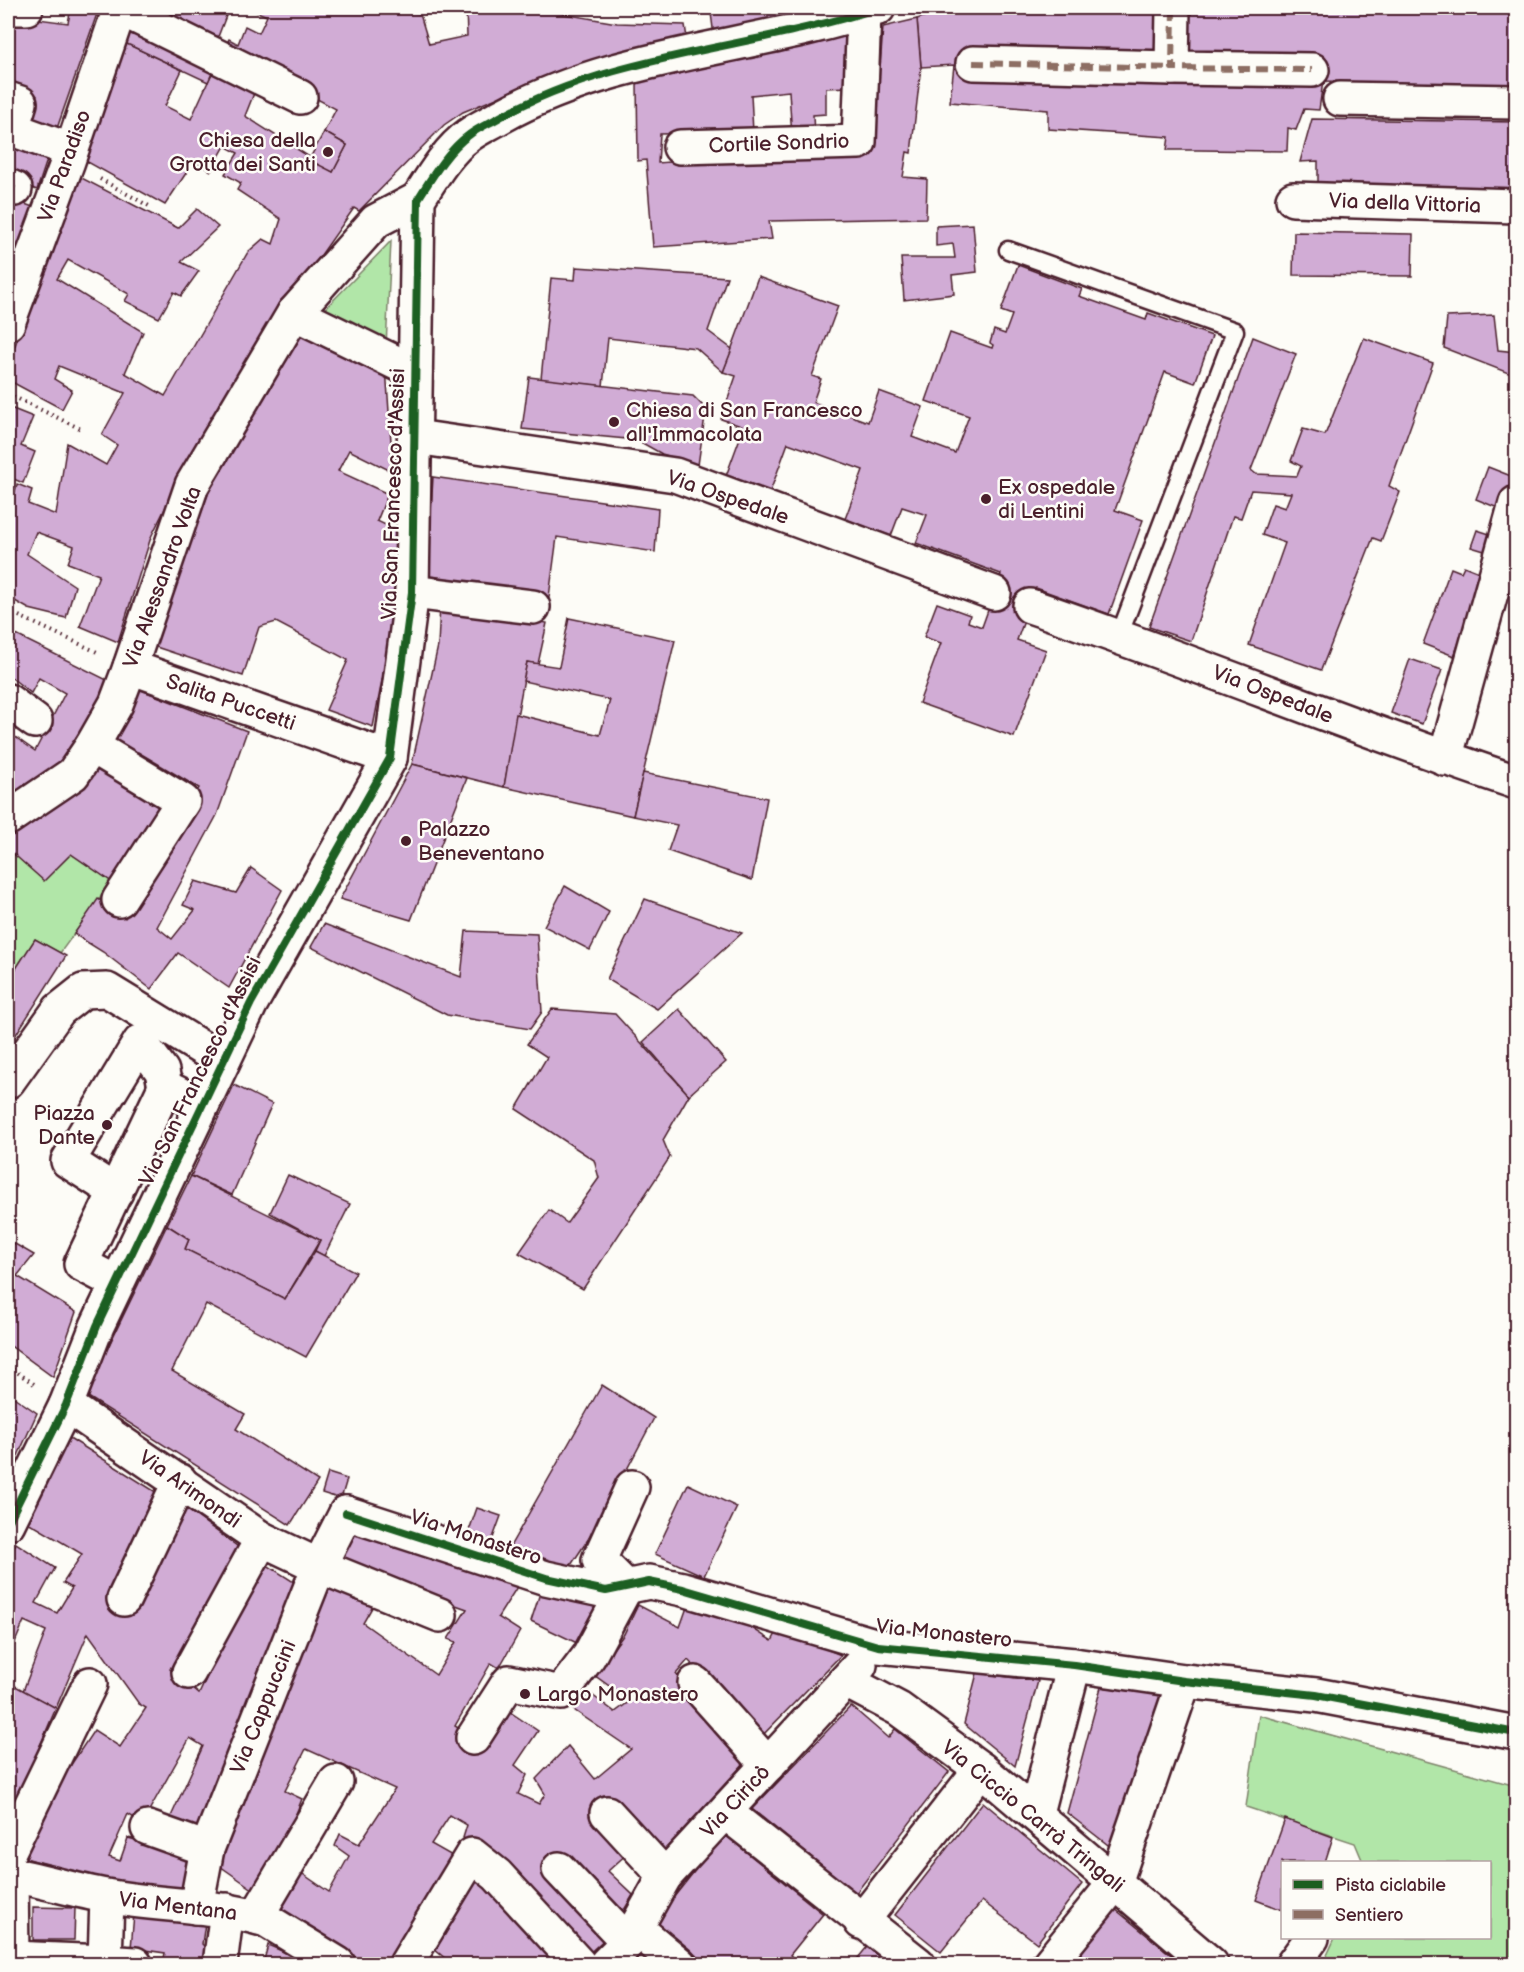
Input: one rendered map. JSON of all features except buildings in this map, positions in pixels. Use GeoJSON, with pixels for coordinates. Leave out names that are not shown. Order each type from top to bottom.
{"type":"FeatureCollection","features":[{"type":"Feature","properties":{"kind":"street"},"geometry":{"type":"LineString","coordinates":[[14,8],[26,8]]}},
{"type":"Feature","properties":{"kind":"street"},"geometry":{"type":"LineString","coordinates":[[119,8],[300,97]]}},
{"type":"Feature","properties":{"kind":"street","name":"Via Paradiso"},"geometry":{"type":"LineString","coordinates":[[8,323],[119,8]]}},
{"type":"Feature","properties":{"kind":"street"},"geometry":{"type":"LineString","coordinates":[[1172,68],[1173,8]]}},
{"type":"Feature","properties":{"kind":"street"},"geometry":{"type":"LineString","coordinates":[[418,199],[439,168],[467,135],[533,99],[617,70],[871,10]]}},
{"type":"Feature","properties":{"kind":"street","name":"Cortile Sondrio"},"geometry":{"type":"LineString","coordinates":[[680,147],[859,142],[871,10]]}},
{"type":"Feature","properties":{"kind":"street"},"geometry":{"type":"LineString","coordinates":[[973,63],[1312,70]]}},
{"type":"Feature","properties":{"kind":"street"},"geometry":{"type":"LineString","coordinates":[[8,99],[20,103],[12,129],[69,155]]}},
{"type":"Feature","properties":{"kind":"street"},"geometry":{"type":"LineString","coordinates":[[1341,99],[1516,102]]}},
{"type":"Feature","properties":{"kind":"street","name":"Via Alessandro Volta"},"geometry":{"type":"LineString","coordinates":[[8,818],[73,774],[116,704],[192,485],[294,314],[376,221],[418,199]]}},
{"type":"Feature","properties":{"kind":"street","name":"Via San Francesco d'Assisi"},"geometry":{"type":"LineString","coordinates":[[8,1522],[66,1405],[117,1283],[250,1003],[390,758],[412,592],[418,199]]}},
{"type":"Feature","properties":{"kind":"street","name":"Via della Vittoria"},"geometry":{"type":"LineString","coordinates":[[1293,199],[1516,207]]}},
{"type":"Feature","properties":{"kind":"street"},"geometry":{"type":"LineString","coordinates":[[294,314],[415,372]]}},
{"type":"Feature","properties":{"kind":"street","name":"Via Ospedale"},"geometry":{"type":"LineString","coordinates":[[416,436],[675,475],[994,593]]}},
{"type":"Feature","properties":{"kind":"street"},"geometry":{"type":"LineString","coordinates":[[1445,759],[1516,503]]}},
{"type":"Feature","properties":{"kind":"street"},"geometry":{"type":"LineString","coordinates":[[412,592],[533,607]]}},
{"type":"Feature","properties":{"kind":"street","name":"Via Ospedale"},"geometry":{"type":"LineString","coordinates":[[1030,606],[1119,636],[1445,759],[1516,782]]}},
{"type":"Feature","properties":{"kind":"street","name":"Salita Puccetti"},"geometry":{"type":"LineString","coordinates":[[130,667],[390,758]]}},
{"type":"Feature","properties":{"kind":"street"},"geometry":{"type":"LineString","coordinates":[[8,701],[35,721]]}},
{"type":"Feature","properties":{"kind":"street"},"geometry":{"type":"LineString","coordinates":[[92,746],[183,801],[119,900]]}},
{"type":"Feature","properties":{"kind":"street"},"geometry":{"type":"LineString","coordinates":[[8,1081],[59,1010],[83,991],[108,990],[139,1007],[223,1061]]}},
{"type":"Feature","properties":{"kind":"street"},"geometry":{"type":"LineString","coordinates":[[116,1192],[68,1161],[140,1042],[162,1071],[165,1087],[116,1192],[81,1264],[117,1283]]}},
{"type":"Feature","properties":{"kind":"street"},"geometry":{"type":"LineString","coordinates":[[165,1087],[202,1105]]}},
{"type":"Feature","properties":{"kind":"street","name":"Via Arimondi"},"geometry":{"type":"LineString","coordinates":[[66,1405],[270,1543],[319,1566],[440,1615]]}},
{"type":"Feature","properties":{"kind":"street"},"geometry":{"type":"LineString","coordinates":[[124,1599],[180,1481]]}},
{"type":"Feature","properties":{"kind":"street"},"geometry":{"type":"LineString","coordinates":[[472,1738],[509,1682],[561,1692],[589,1656],[626,1587],[599,1560],[632,1487]]}},
{"type":"Feature","properties":{"kind":"street"},"geometry":{"type":"LineString","coordinates":[[189,1672],[270,1543],[346,1513]]}},
{"type":"Feature","properties":{"kind":"street","name":"Via Monastero"},"geometry":{"type":"LineString","coordinates":[[346,1513],[546,1578],[606,1591],[649,1582],[683,1589],[878,1646],[1074,1665],[1184,1681],[1316,1695],[1516,1733]]}},
{"type":"Feature","properties":{"kind":"street","name":"Via Cappuccini"},"geometry":{"type":"LineString","coordinates":[[220,1965],[226,1911],[207,1849],[319,1566],[346,1513]]}},
{"type":"Feature","properties":{"kind":"street","name":"Via Ciricò"},"geometry":{"type":"LineString","coordinates":[[606,1965],[632,1935],[665,1876],[878,1646]]}},
{"type":"Feature","properties":{"kind":"street"},"geometry":{"type":"LineString","coordinates":[[1036,1814],[1074,1665]]}},
{"type":"Feature","properties":{"kind":"street","name":"Via Ciccio Carrà Tringali"},"geometry":{"type":"LineString","coordinates":[[846,1681],[899,1709],[981,1769],[1211,1965]]}},
{"type":"Feature","properties":{"kind":"street"},"geometry":{"type":"LineString","coordinates":[[1049,1965],[1115,1883],[1184,1681]]}},
{"type":"Feature","properties":{"kind":"street"},"geometry":{"type":"LineString","coordinates":[[695,1683],[768,1765]]}},
{"type":"Feature","properties":{"kind":"street"},"geometry":{"type":"LineString","coordinates":[[90,1684],[9,1867],[12,1958],[120,1963],[107,1897]]}},
{"type":"Feature","properties":{"kind":"street"},"geometry":{"type":"LineString","coordinates":[[861,1922],[981,1769]]}},
{"type":"Feature","properties":{"kind":"street"},"geometry":{"type":"LineString","coordinates":[[226,1911],[336,1782]]}},
{"type":"Feature","properties":{"kind":"street"},"geometry":{"type":"LineString","coordinates":[[725,1812],[918,1965]]}},
{"type":"Feature","properties":{"kind":"street"},"geometry":{"type":"LineString","coordinates":[[607,1813],[665,1876]]}},
{"type":"Feature","properties":{"kind":"street"},"geometry":{"type":"LineString","coordinates":[[148,1828],[207,1849]]}},
{"type":"Feature","properties":{"kind":"street"},"geometry":{"type":"LineString","coordinates":[[406,1965],[472,1855],[497,1875],[579,1965]]}},
{"type":"Feature","properties":{"kind":"street","name":"Via Mentana"},"geometry":{"type":"LineString","coordinates":[[9,1867],[107,1897],[226,1911],[266,1920],[331,1963]]}},
{"type":"Feature","properties":{"kind":"street"},"geometry":{"type":"LineString","coordinates":[[559,1869],[632,1935],[679,1965]]}},
{"type":"Feature","properties":{"kind":"street"},"geometry":{"type":"LineString","coordinates":[[1293,1965],[1311,1939]]}},
{"type":"Feature","properties":{"kind":"lane"},"geometry":{"type":"LineString","coordinates":[[1008,250],[1235,331],[1119,636]]}},
{"type":"Feature","properties":{"kind":"path"},"geometry":{"type":"LineString","coordinates":[[69,155],[149,206]]}},
{"type":"Feature","properties":{"kind":"path"},"geometry":{"type":"LineString","coordinates":[[8,394],[83,430]]}},
{"type":"Feature","properties":{"kind":"path"},"geometry":{"type":"LineString","coordinates":[[8,611],[130,667]]}},
{"type":"Feature","properties":{"kind":"green space"},"geometry":{"type":"Polygon","coordinates":[[[391,241],[386,347],[318,316],[391,241]]]}},
{"type":"Feature","properties":{"kind":"green space"},"geometry":{"type":"Polygon","coordinates":[[[8,849],[44,880],[71,854],[112,882],[60,953],[35,939],[8,981],[8,849]]]}},
{"type":"Feature","properties":{"kind":"green space"},"geometry":{"type":"Polygon","coordinates":[[[1259,1715],[1516,1786],[1516,1964],[1323,1964],[1335,1939],[1491,1939],[1491,1861],[1363,1861],[1355,1843],[1246,1807],[1259,1715]]]}},
{"type":"Feature","properties":{"kind":"marked path"},"geometry":{"type":"LineString","coordinates":[[1173,8],[1172,68],[1312,70]]}},
{"type":"Feature","properties":{"kind":"marked path"},"geometry":{"type":"LineString","coordinates":[[973,63],[1172,68]]}},
{"type":"Feature","properties":{"kind":"marked path"},"geometry":{"type":"LineString","coordinates":[[8,186],[15,189]]}},
{"type":"Feature","properties":{"kind":"cycle path"},"geometry":{"type":"LineString","coordinates":[[8,1523],[66,1405],[97,1326],[251,1003],[390,758],[412,592],[418,199],[441,164],[461,141],[480,128],[544,95],[591,78],[638,65],[831,22],[878,8]]}},
{"type":"Feature","properties":{"kind":"cycle path"},"geometry":{"type":"LineString","coordinates":[[346,1513],[546,1578],[606,1591],[649,1582],[683,1589],[878,1646],[1074,1665],[1184,1681],[1316,1695],[1516,1733]]}},
{"type":"Feature","properties":{"kind":"place","name":"Chiesa della Grotta dei Santi"},"geometry":{"type":"Point","coordinates":[328,152]}},
{"type":"Feature","properties":{"kind":"place","name":"Chiesa di San Francesco all'Immacolata"},"geometry":{"type":"Point","coordinates":[614,422]}},
{"type":"Feature","properties":{"kind":"place","name":"Ex ospedale di Lentini"},"geometry":{"type":"Point","coordinates":[986,499]}},
{"type":"Feature","properties":{"kind":"place","name":"Palazzo Beneventano"},"geometry":{"type":"Point","coordinates":[406,841]}},
{"type":"Feature","properties":{"kind":"place","name":"Piazza Dante"},"geometry":{"type":"Point","coordinates":[107,1125]}},
{"type":"Feature","properties":{"kind":"place","name":"Largo Monastero"},"geometry":{"type":"Point","coordinates":[525,1694]}}]}
